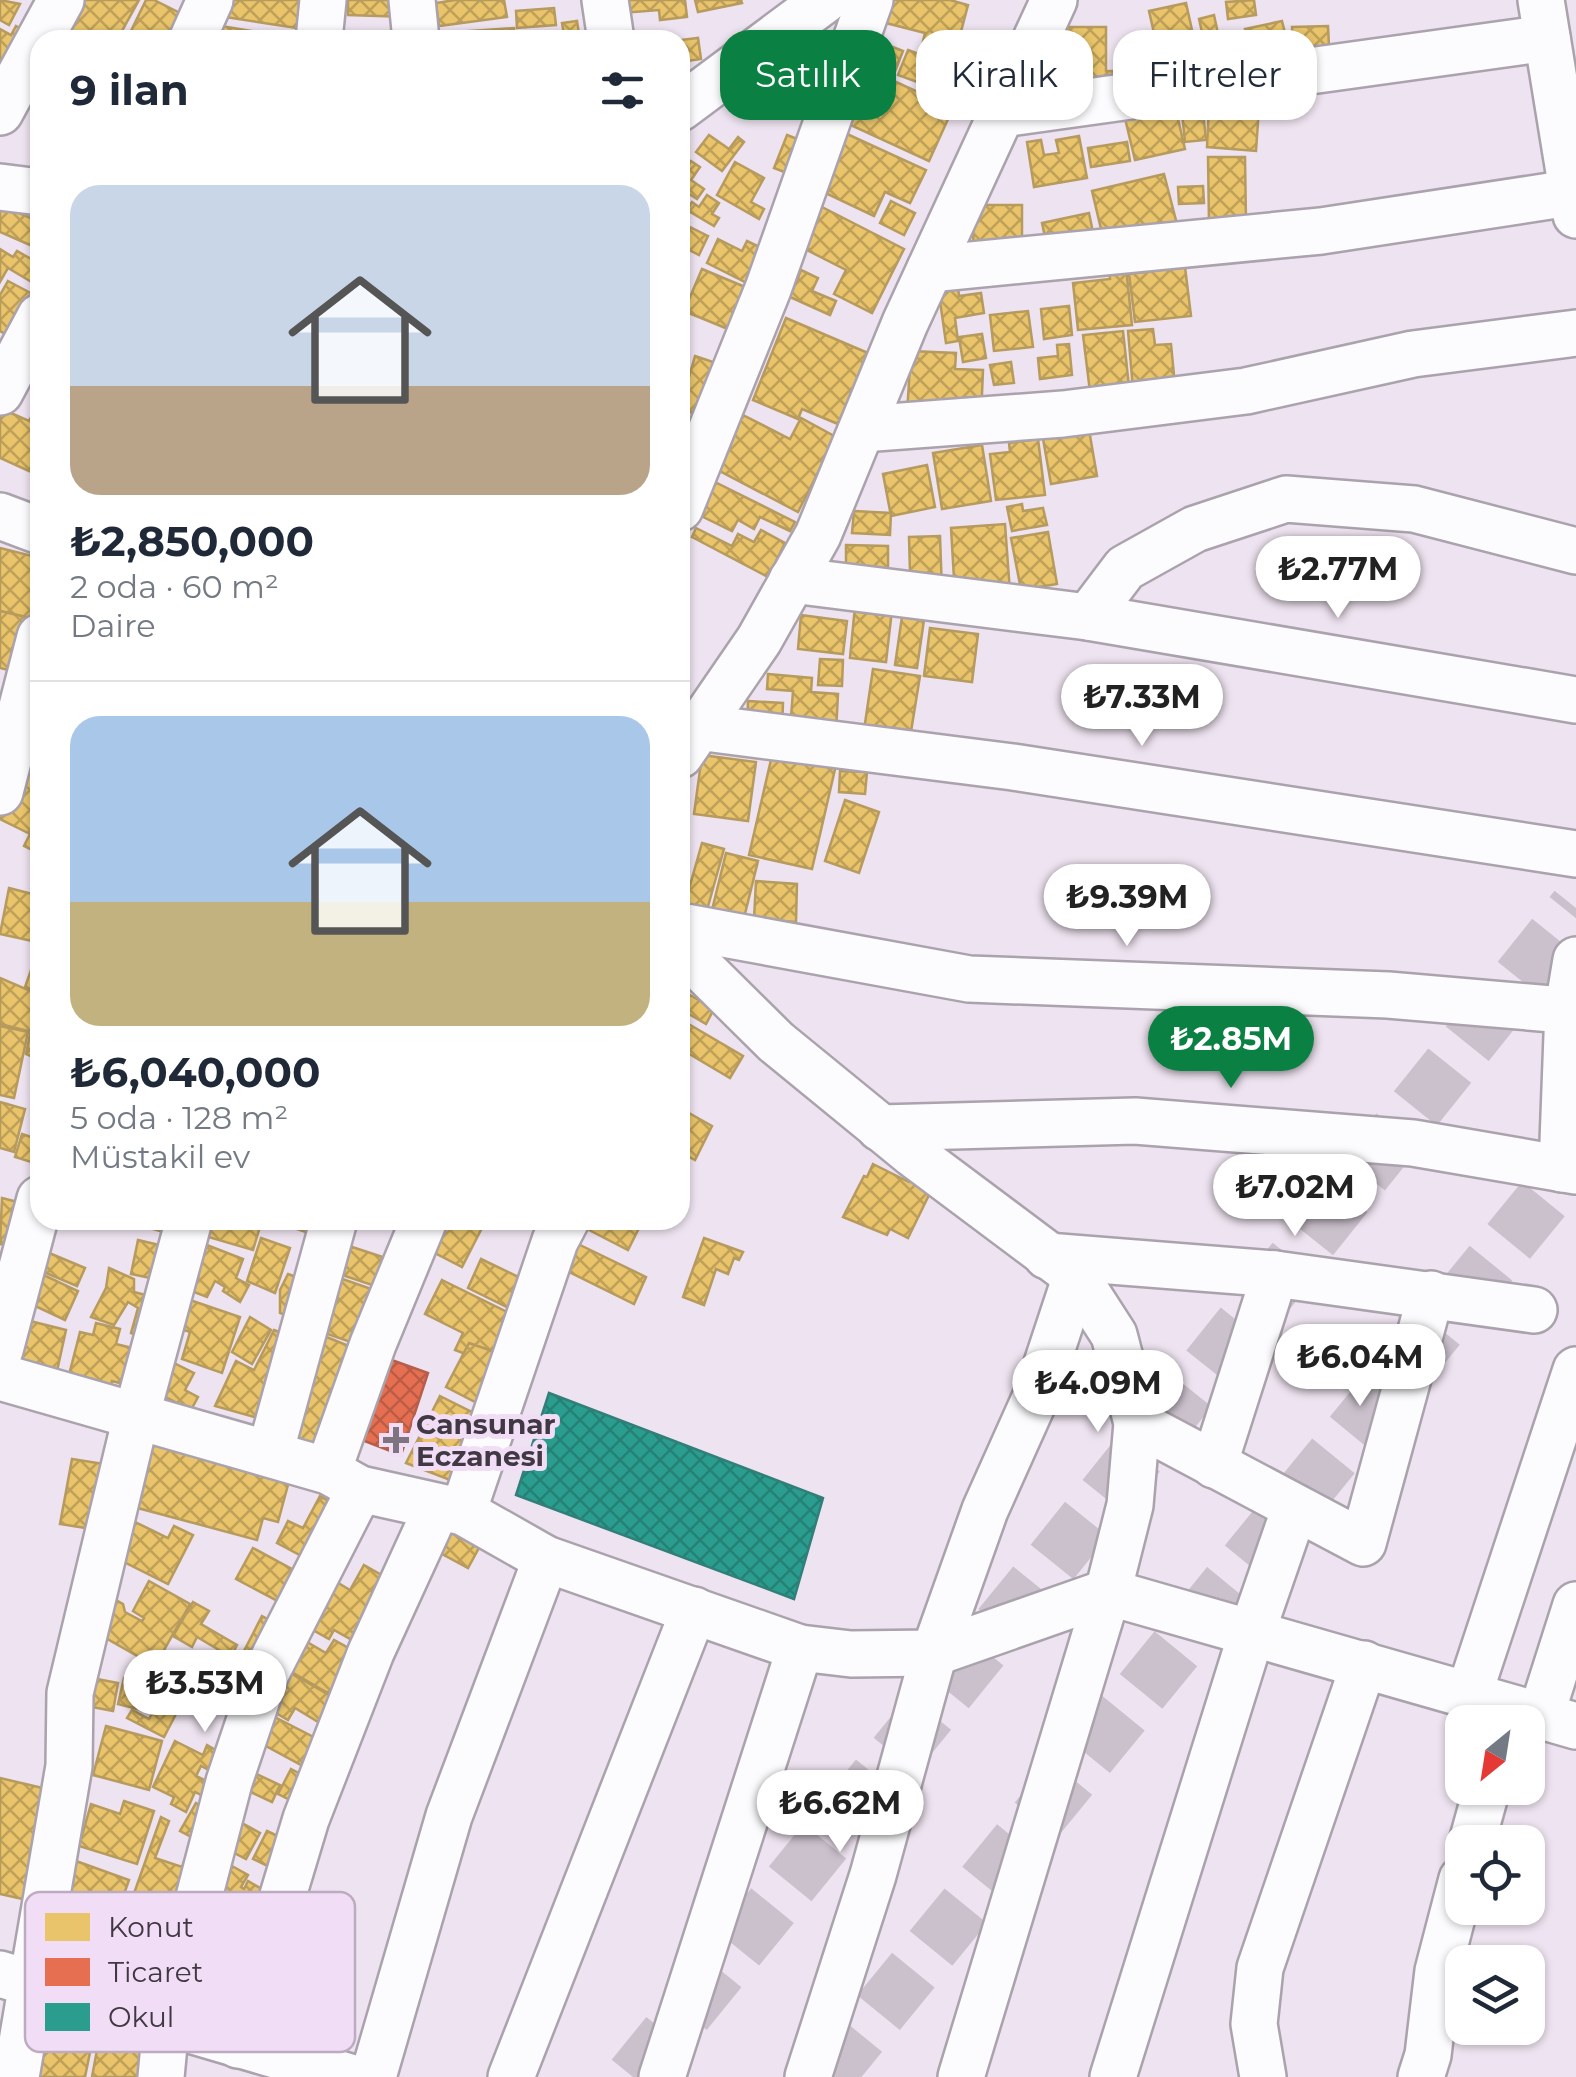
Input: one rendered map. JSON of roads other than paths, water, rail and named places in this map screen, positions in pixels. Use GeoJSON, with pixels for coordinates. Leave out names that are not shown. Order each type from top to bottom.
{"type":"FeatureCollection","features":[{"type":"Feature","properties":{"kind":"street"},"geometry":{"type":"LineString","coordinates":[[45,30],[62,0]]}},
{"type":"Feature","properties":{"kind":"street"},"geometry":{"type":"LineString","coordinates":[[196,30],[210,0]]}},
{"type":"Feature","properties":{"kind":"street"},"geometry":{"type":"LineString","coordinates":[[320,30],[323,0]]}},
{"type":"Feature","properties":{"kind":"street"},"geometry":{"type":"LineString","coordinates":[[412,0],[415,30]]}},
{"type":"Feature","properties":{"kind":"street"},"geometry":{"type":"LineString","coordinates":[[605,0],[610,30]]}},
{"type":"Feature","properties":{"kind":"street"},"geometry":{"type":"LineString","coordinates":[[690,101],[825,0]]}},
{"type":"Feature","properties":{"kind":"street"},"geometry":{"type":"LineString","coordinates":[[690,483],[768,289],[870,0]]}},
{"type":"Feature","properties":{"kind":"street"},"geometry":{"type":"LineString","coordinates":[[1040,30],[1054,0]]}},
{"type":"Feature","properties":{"kind":"street"},"geometry":{"type":"LineString","coordinates":[[930,269],[1575,200],[1553,35],[1093,101]]}},
{"type":"Feature","properties":{"kind":"street"},"geometry":{"type":"LineString","coordinates":[[0,112],[30,58]]}},
{"type":"Feature","properties":{"kind":"street"},"geometry":{"type":"LineString","coordinates":[[690,738],[759,640],[818,536],[930,269],[999,120]]}},
{"type":"Feature","properties":{"kind":"street"},"geometry":{"type":"LineString","coordinates":[[0,187],[30,191]]}},
{"type":"Feature","properties":{"kind":"street"},"geometry":{"type":"LineString","coordinates":[[862,429],[1063,414],[1246,391],[1414,354],[1576,333]]}},
{"type":"Feature","properties":{"kind":"street"},"geometry":{"type":"LineString","coordinates":[[0,392],[30,336]]}},
{"type":"Feature","properties":{"kind":"street"},"geometry":{"type":"LineString","coordinates":[[1088,617],[1126,568],[1194,529],[1286,500],[1414,509],[1576,551]]}},
{"type":"Feature","properties":{"kind":"street"},"geometry":{"type":"LineString","coordinates":[[0,516],[30,527]]}},
{"type":"Feature","properties":{"kind":"street"},"geometry":{"type":"LineString","coordinates":[[792,580],[1088,617],[1576,700]]}},
{"type":"Feature","properties":{"kind":"street"},"geometry":{"type":"LineString","coordinates":[[0,792],[30,676]]}},
{"type":"Feature","properties":{"kind":"street"},"geometry":{"type":"LineString","coordinates":[[690,741],[1013,768],[1576,854]]}},
{"type":"Feature","properties":{"kind":"street"},"geometry":{"type":"LineString","coordinates":[[690,957],[969,979],[1388,996],[1572,1010]]}},
{"type":"Feature","properties":{"kind":"street"},"geometry":{"type":"LineString","coordinates":[[880,1128],[1136,1121],[1413,1143],[1569,1170],[1576,960]]}},
{"type":"Feature","properties":{"kind":"street"},"geometry":{"type":"LineString","coordinates":[[690,962],[776,1042],[880,1128],[1062,1266],[1114,1336],[1137,1422],[1130,1505],[1108,1592],[960,2077]]}},
{"type":"Feature","properties":{"kind":"street"},"geometry":{"type":"LineString","coordinates":[[0,1350],[32,1230]]}},
{"type":"Feature","properties":{"kind":"street"},"geometry":{"type":"LineString","coordinates":[[38,1892],[68,1766],[70,1693],[185,1230]]}},
{"type":"Feature","properties":{"kind":"street"},"geometry":{"type":"LineString","coordinates":[[270,1453],[331,1230]]}},
{"type":"Feature","properties":{"kind":"street"},"geometry":{"type":"LineString","coordinates":[[200,1892],[229,1782],[265,1674],[344,1480],[372,1344],[420,1230]]}},
{"type":"Feature","properties":{"kind":"street"},"geometry":{"type":"LineString","coordinates":[[284,1892],[306,1820],[371,1652],[450,1510],[561,1230]]}},
{"type":"Feature","properties":{"kind":"street"},"geometry":{"type":"LineString","coordinates":[[1062,1266],[1275,1274],[1534,1310]]}},
{"type":"Feature","properties":{"kind":"street"},"geometry":{"type":"LineString","coordinates":[[808,2077],[873,1874],[934,1653],[985,1510],[1037,1394],[1062,1266]]}},
{"type":"Feature","properties":{"kind":"street"},"geometry":{"type":"LineString","coordinates":[[1214,1465],[1275,1274]]}},
{"type":"Feature","properties":{"kind":"street"},"geometry":{"type":"LineString","coordinates":[[1137,1422],[1363,1543],[1430,1294]]}},
{"type":"Feature","properties":{"kind":"street"},"geometry":{"type":"LineString","coordinates":[[1521,1705],[1576,1370]]}},
{"type":"Feature","properties":{"kind":"street"},"geometry":{"type":"LineString","coordinates":[[0,1377],[270,1453],[344,1480],[450,1510],[546,1559],[800,1648],[851,1654],[934,1653],[1108,1592],[1497,1705]]}},
{"type":"Feature","properties":{"kind":"street"},"geometry":{"type":"LineString","coordinates":[[1113,2077],[1252,1632],[1295,1508]]}},
{"type":"Feature","properties":{"kind":"street"},"geometry":{"type":"LineString","coordinates":[[264,2052],[351,2076],[546,1559]]}},
{"type":"Feature","properties":{"kind":"street"},"geometry":{"type":"LineString","coordinates":[[1524,1705],[1576,1605]]}},
{"type":"Feature","properties":{"kind":"street"},"geometry":{"type":"LineString","coordinates":[[511,2077],[694,1610]]}},
{"type":"Feature","properties":{"kind":"street"},"geometry":{"type":"LineString","coordinates":[[662,2077],[800,1648]]}},
{"type":"Feature","properties":{"kind":"street"},"geometry":{"type":"LineString","coordinates":[[1264,2077],[1254,2024],[1260,1968],[1364,1664]]}},
{"type":"Feature","properties":{"kind":"street"},"geometry":{"type":"LineString","coordinates":[[1421,2077],[1428,2055],[1438,1971],[1450,1925]]}},
{"type":"Feature","properties":{"kind":"street"},"geometry":{"type":"LineString","coordinates":[[16,2077],[17,1979],[25,1946]]}},
{"type":"Feature","properties":{"kind":"street"},"geometry":{"type":"LineString","coordinates":[[161,2077],[163,2052]]}},
{"type":"Feature","properties":{"kind":"tunnel"},"geometry":{"type":"LineString","coordinates":[[633,2077],[1576,908]]}},
{"type":"Feature","properties":{"kind":"tunnel"},"geometry":{"type":"LineString","coordinates":[[826,2077],[1576,1159]]}},
{"type":"Feature","properties":{"kind":"place","name":"Cansunar Eczanesi"},"geometry":{"type":"Point","coordinates":[396,1440]}}]}
